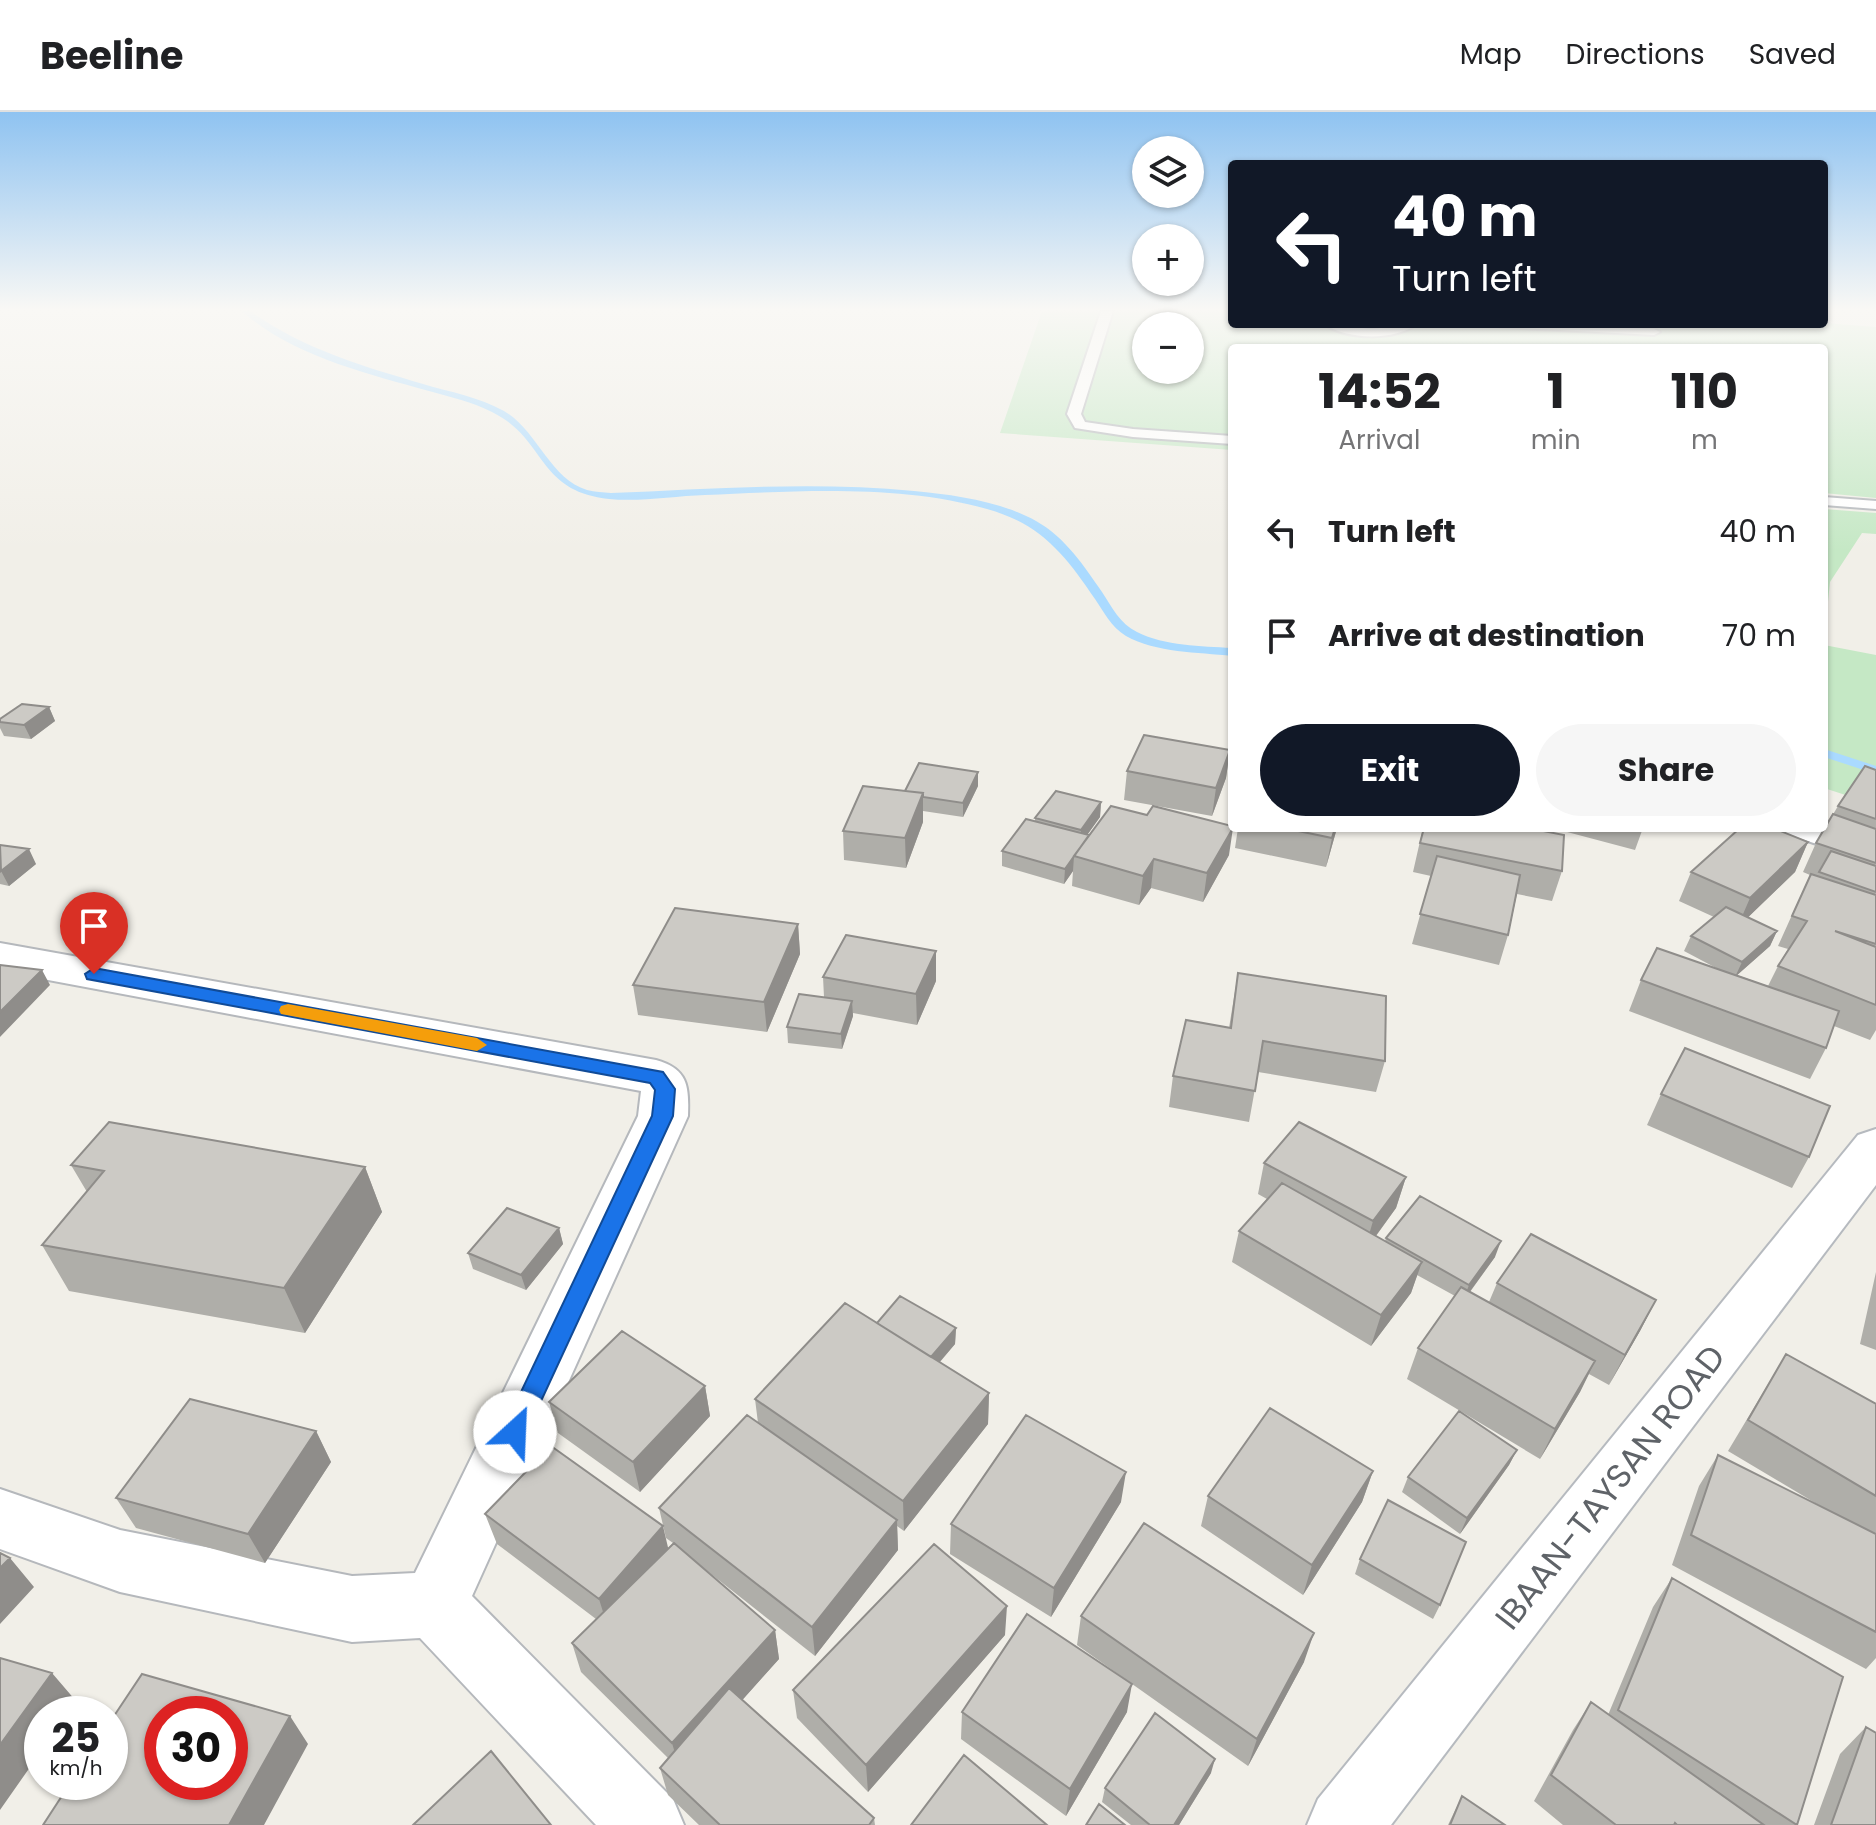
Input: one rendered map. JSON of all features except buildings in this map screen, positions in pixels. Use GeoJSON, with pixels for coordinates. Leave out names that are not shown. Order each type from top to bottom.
{"type":"FeatureCollection","features":[{"type":"Feature","properties":{"kind":"street"},"geometry":{"type":"LineString","coordinates":[[0,957],[656,1077],[665,1089],[663,1116],[434,1605]]}},
{"type":"Feature","properties":{"kind":"street","name":"IBAAN-TAYSAN ROAD"},"geometry":{"type":"LineString","coordinates":[[1344,1825],[1876,1148]]}},
{"type":"Feature","properties":{"kind":"street"},"geometry":{"type":"LineString","coordinates":[[0,1519],[120,1561],[352,1609],[434,1605],[647,1825]]}},
{"type":"Feature","properties":{"kind":"lane"},"geometry":{"type":"LineString","coordinates":[[1081,391],[1074,414],[1080,425],[1133,433],[1228,440]]}},
{"type":"Feature","properties":{"kind":"lane"},"geometry":{"type":"LineString","coordinates":[[1828,501],[1876,505]]}},
{"type":"Feature","properties":{"kind":"lane"},"geometry":{"type":"LineString","coordinates":[[1804,832],[1876,857]]}},
{"type":"Feature","properties":{"kind":"green space"},"geometry":{"type":"Polygon","coordinates":[[[1014,391],[1228,391],[1228,450],[1000,433],[1014,391]]]}},
{"type":"Feature","properties":{"kind":"green space"},"geometry":{"type":"Polygon","coordinates":[[[1828,391],[1876,391],[1876,498],[1828,493],[1828,391]]]}},
{"type":"Feature","properties":{"kind":"green space"},"geometry":{"type":"Polygon","coordinates":[[[1828,509],[1876,513],[1876,534],[1862,533],[1830,582],[1828,602],[1828,509]]]}},
{"type":"Feature","properties":{"kind":"green space"},"geometry":{"type":"Polygon","coordinates":[[[1828,646],[1876,655],[1876,805],[1828,789],[1828,646]]]}},
{"type":"Feature","properties":{"kind":"waterway"},"geometry":{"type":"LineString","coordinates":[[440,391],[501,413],[528,435],[560,477],[581,491],[611,496],[767,490],[886,491],[942,496],[991,506],[1031,522],[1053,538],[1080,569],[1116,622],[1131,634],[1174,646],[1228,652]]}},
{"type":"Feature","properties":{"kind":"waterway"},"geometry":{"type":"LineString","coordinates":[[1828,754],[1876,770]]}},
{"type":"Feature","properties":{"kind":"slow traffic"},"geometry":{"type":"LineString","coordinates":[[288,1010],[477,1045]]}},
{"type":"Feature","properties":{"kind":"route"},"geometry":{"type":"LineString","coordinates":[[94,974],[656,1077],[665,1089],[663,1116],[515,1432]]}}]}
